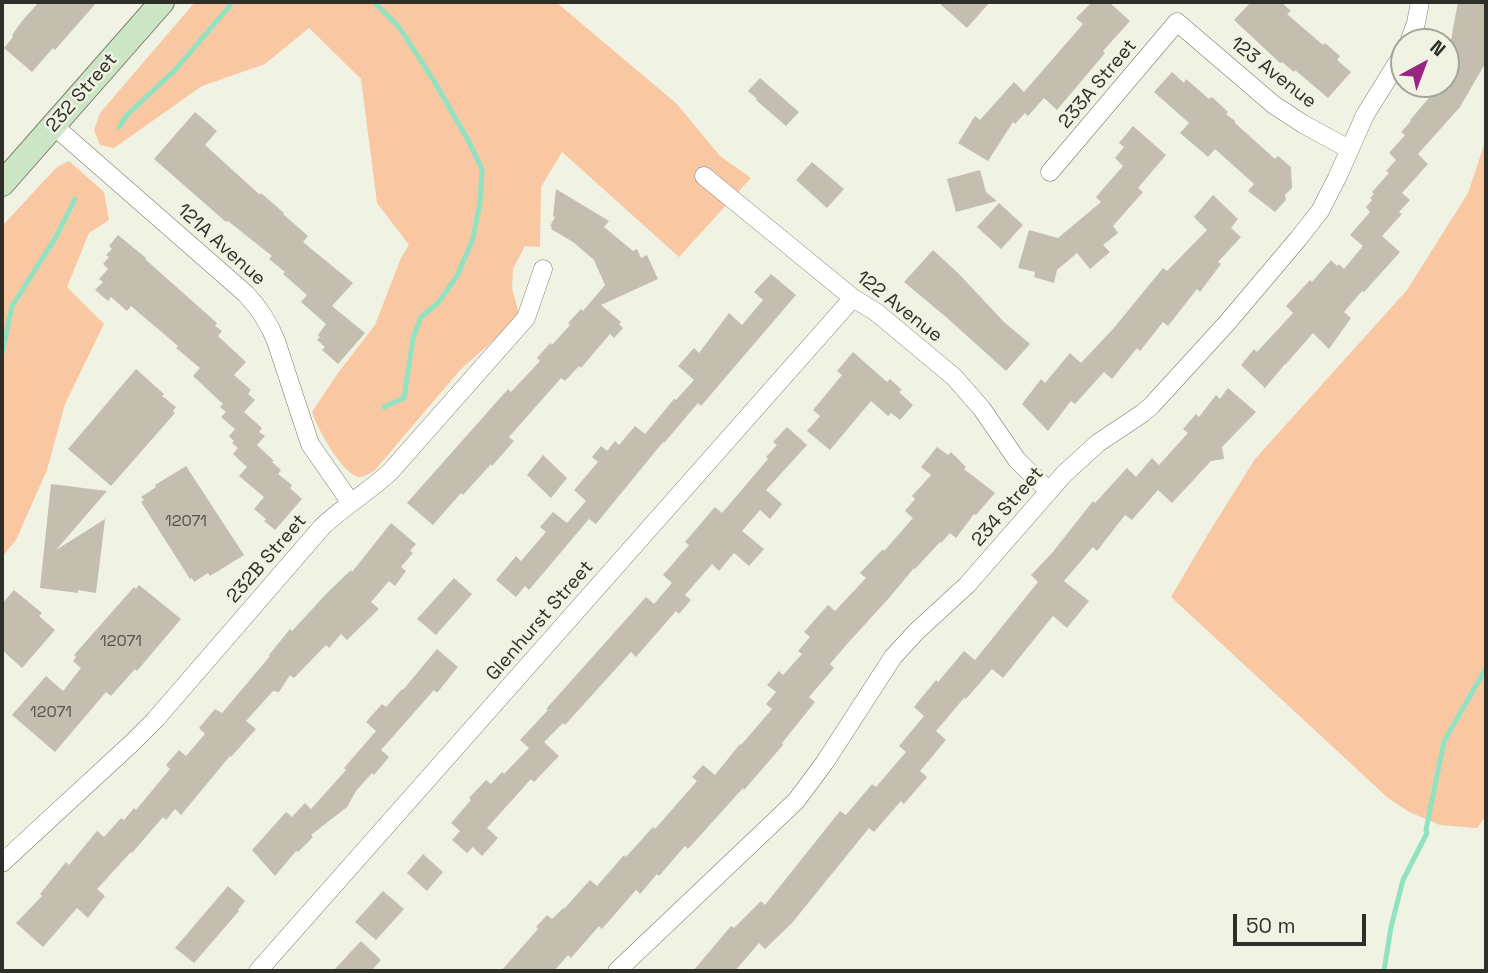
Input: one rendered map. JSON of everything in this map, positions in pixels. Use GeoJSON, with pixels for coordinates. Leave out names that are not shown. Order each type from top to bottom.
{"type":"FeatureCollection","features":[{"type":"Feature","properties":{"kind":"main road","name":"232 Street"},"geometry":{"type":"LineString","coordinates":[[2,184],[162,2]]}},
{"type":"Feature","properties":{"kind":"street"},"geometry":{"type":"LineString","coordinates":[[1414,28],[1420,2]]}},
{"type":"Feature","properties":{"kind":"street","name":"123 Avenue"},"geometry":{"type":"LineString","coordinates":[[1177,22],[1275,105],[1349,149]]}},
{"type":"Feature","properties":{"kind":"street","name":"233A Street"},"geometry":{"type":"LineString","coordinates":[[1050,173],[1177,22]]}},
{"type":"Feature","properties":{"kind":"street","name":"234 Street"},"geometry":{"type":"LineString","coordinates":[[617,971],[796,801],[825,762],[893,657],[917,631],[976,576],[1049,491],[1089,450],[1152,405],[1227,323],[1320,211],[1373,101],[1390,74]]}},
{"type":"Feature","properties":{"kind":"street","name":"121A Avenue"},"geometry":{"type":"LineString","coordinates":[[54,126],[259,308],[276,341],[310,444],[351,503]]}},
{"type":"Feature","properties":{"kind":"street","name":"122 Avenue"},"geometry":{"type":"LineString","coordinates":[[704,176],[954,377],[977,403],[1017,460],[1049,491]]}},
{"type":"Feature","properties":{"kind":"street","name":"232B Street"},"geometry":{"type":"LineString","coordinates":[[2,863],[155,720],[323,527],[390,472],[526,318],[543,269]]}},
{"type":"Feature","properties":{"kind":"street","name":"Glenhurst Street"},"geometry":{"type":"LineString","coordinates":[[258,971],[853,298]]}},
{"type":"Feature","properties":{"kind":"shaded area"},"geometry":{"type":"Polygon","coordinates":[[[195,2],[556,2],[677,104],[720,156],[751,178],[679,257],[562,152],[541,187],[540,247],[525,246],[513,269],[512,288],[520,317],[460,370],[375,470],[359,477],[338,460],[312,412],[375,325],[401,258],[409,245],[377,203],[361,79],[309,28],[265,64],[202,86],[114,148],[100,145],[94,130],[100,113],[195,2]]]}},
{"type":"Feature","properties":{"kind":"shaded area"},"geometry":{"type":"Polygon","coordinates":[[[1486,139],[1486,816],[1477,828],[1440,825],[1409,812],[1388,798],[1171,597],[1255,459],[1407,290],[1468,193],[1486,139]]]}},
{"type":"Feature","properties":{"kind":"shaded area"},"geometry":{"type":"Polygon","coordinates":[[[69,161],[104,192],[109,220],[89,233],[67,287],[104,324],[65,404],[47,470],[16,540],[2,557],[2,226],[57,167],[69,161]]]}},
{"type":"Feature","properties":{"kind":"building"},"geometry":{"type":"Polygon","coordinates":[[[39,2],[97,2],[32,72],[4,48],[39,2]]]}},
{"type":"Feature","properties":{"kind":"building"},"geometry":{"type":"Polygon","coordinates":[[[938,2],[990,2],[967,28],[938,2]]]}},
{"type":"Feature","properties":{"kind":"building"},"geometry":{"type":"Polygon","coordinates":[[[1092,2],[1109,2],[1130,21],[1057,110],[1044,98],[1028,116],[1025,113],[1015,124],[1013,122],[988,161],[958,143],[975,116],[980,120],[1014,82],[1024,92],[1083,24],[1076,18],[1092,2]]]}},
{"type":"Feature","properties":{"kind":"building"},"geometry":{"type":"Polygon","coordinates":[[[1251,2],[1281,2],[1291,11],[1287,14],[1340,56],[1337,60],[1351,72],[1328,98],[1295,70],[1294,72],[1280,63],[1234,20],[1251,2]]]}},
{"type":"Feature","properties":{"kind":"building"},"geometry":{"type":"Polygon","coordinates":[[[1458,2],[1486,2],[1486,62],[1460,107],[1418,154],[1428,164],[1402,193],[1410,200],[1399,212],[1402,214],[1382,236],[1400,252],[1344,312],[1351,318],[1329,349],[1313,333],[1265,388],[1241,365],[1254,349],[1257,352],[1293,313],[1286,306],[1310,280],[1312,282],[1331,260],[1344,269],[1363,246],[1350,235],[1370,212],[1366,207],[1372,200],[1372,192],[1389,173],[1386,171],[1396,160],[1389,153],[1405,135],[1401,132],[1410,120],[1429,98],[1460,98],[1460,28],[1453,28],[1458,2]]]}},
{"type":"Feature","properties":{"kind":"building"},"geometry":{"type":"Polygon","coordinates":[[[1172,72],[1184,83],[1186,79],[1209,99],[1212,97],[1235,123],[1275,159],[1278,156],[1291,167],[1292,188],[1275,212],[1248,191],[1254,184],[1215,149],[1208,157],[1180,133],[1189,123],[1154,92],[1172,72]]]}},
{"type":"Feature","properties":{"kind":"building"},"geometry":{"type":"Polygon","coordinates":[[[760,78],[799,112],[786,126],[748,91],[760,78]]]}},
{"type":"Feature","properties":{"kind":"building"},"geometry":{"type":"Polygon","coordinates":[[[195,112],[217,131],[205,145],[284,213],[308,236],[303,242],[353,283],[332,306],[365,333],[338,364],[322,350],[325,347],[317,340],[326,324],[301,302],[307,295],[269,259],[272,256],[226,222],[154,159],[195,112]]]}},
{"type":"Feature","properties":{"kind":"building"},"geometry":{"type":"Polygon","coordinates":[[[1133,126],[1166,155],[1138,188],[1143,192],[1113,226],[1118,233],[1103,245],[1110,252],[1090,269],[1077,253],[1057,270],[1054,283],[1034,277],[1035,272],[1018,268],[1029,230],[1058,238],[1101,202],[1096,197],[1123,166],[1115,158],[1124,147],[1119,143],[1133,126]]]}},
{"type":"Feature","properties":{"kind":"building"},"geometry":{"type":"Polygon","coordinates":[[[812,162],[844,189],[827,208],[796,180],[812,162]]]}},
{"type":"Feature","properties":{"kind":"building"},"geometry":{"type":"Polygon","coordinates":[[[980,170],[986,192],[997,201],[956,212],[947,179],[980,170]]]}},
{"type":"Feature","properties":{"kind":"building"},"geometry":{"type":"Polygon","coordinates":[[[556,189],[609,221],[604,227],[633,251],[637,249],[641,258],[647,255],[658,279],[601,305],[621,322],[619,324],[623,328],[614,338],[610,334],[581,368],[579,366],[565,381],[561,378],[509,437],[514,441],[433,525],[407,503],[508,389],[511,392],[540,361],[537,358],[550,343],[552,345],[570,325],[568,323],[581,309],[583,311],[605,285],[594,260],[573,242],[551,229],[555,217],[556,189]]]}},
{"type":"Feature","properties":{"kind":"building"},"geometry":{"type":"Polygon","coordinates":[[[1213,195],[1238,219],[1231,228],[1241,237],[1218,262],[1221,264],[1200,292],[1197,289],[1168,326],[1163,322],[1140,351],[1137,348],[1112,379],[1104,372],[1075,404],[1071,401],[1048,431],[1022,404],[1041,379],[1045,383],[1070,353],[1081,363],[1163,268],[1167,271],[1207,230],[1194,217],[1213,195]]]}},
{"type":"Feature","properties":{"kind":"building"},"geometry":{"type":"Polygon","coordinates":[[[999,203],[1023,225],[1001,249],[977,227],[999,203]]]}},
{"type":"Feature","properties":{"kind":"building"},"geometry":{"type":"Polygon","coordinates":[[[118,235],[217,323],[215,326],[222,331],[218,336],[246,362],[234,375],[251,390],[248,394],[255,400],[244,412],[262,428],[259,432],[265,436],[257,445],[274,461],[272,462],[281,470],[278,474],[292,485],[290,488],[302,499],[275,530],[254,509],[264,497],[239,476],[247,467],[233,454],[238,448],[229,436],[235,429],[221,417],[226,412],[220,407],[223,404],[193,376],[200,368],[131,306],[127,311],[111,297],[108,301],[95,290],[103,282],[99,279],[108,269],[103,264],[112,249],[109,246],[118,235]]]}},
{"type":"Feature","properties":{"kind":"building"},"geometry":{"type":"Polygon","coordinates":[[[933,250],[1004,322],[1030,344],[1006,371],[904,282],[933,250]]]}},
{"type":"Feature","properties":{"kind":"building"},"geometry":{"type":"Polygon","coordinates":[[[771,274],[796,295],[701,406],[698,403],[663,442],[596,524],[589,519],[529,590],[525,586],[516,597],[496,580],[516,556],[521,561],[546,532],[540,527],[553,512],[567,523],[586,501],[574,490],[598,462],[592,457],[601,446],[607,451],[615,441],[619,445],[635,426],[645,434],[694,380],[678,366],[694,348],[699,353],[729,313],[742,325],[763,300],[754,292],[771,274]]]}},
{"type":"Feature","properties":{"kind":"building"},"geometry":{"type":"Polygon","coordinates":[[[853,352],[887,382],[890,379],[913,405],[900,420],[891,413],[888,416],[871,401],[830,450],[807,431],[820,416],[813,410],[842,375],[837,371],[853,352]]]}},
{"type":"Feature","properties":{"kind":"building"},"geometry":{"type":"Polygon","coordinates":[[[136,369],[176,407],[173,411],[175,413],[111,486],[68,449],[136,369]]]}},
{"type":"Feature","properties":{"kind":"building"},"geometry":{"type":"Polygon","coordinates":[[[1228,388],[1256,412],[1222,447],[1224,459],[1211,461],[1172,503],[1158,490],[1132,520],[1125,515],[1097,551],[1093,547],[1064,581],[1089,601],[1067,628],[1053,616],[1003,678],[992,669],[966,699],[964,698],[936,731],[946,740],[920,771],[927,777],[904,804],[901,801],[874,832],[869,828],[792,923],[765,949],[759,943],[735,971],[693,971],[731,926],[734,928],[761,901],[765,905],[840,811],[846,815],[872,784],[876,787],[906,752],[899,746],[924,716],[914,707],[964,651],[975,660],[1038,582],[1031,575],[1093,501],[1095,503],[1127,468],[1136,477],[1152,458],[1159,465],[1188,433],[1183,429],[1196,414],[1199,417],[1216,395],[1220,399],[1228,388]]]}},
{"type":"Feature","properties":{"kind":"building"},"geometry":{"type":"Polygon","coordinates":[[[787,427],[807,445],[766,490],[782,504],[770,519],[760,510],[742,531],[764,549],[749,566],[734,553],[719,571],[712,564],[685,595],[691,600],[679,614],[676,611],[636,657],[631,652],[565,725],[563,723],[544,742],[559,756],[534,782],[531,779],[487,828],[498,838],[482,856],[473,847],[467,853],[452,840],[460,831],[451,823],[471,800],[469,798],[486,780],[491,784],[502,772],[504,774],[529,748],[520,740],[548,710],[546,709],[646,597],[654,604],[672,583],[663,575],[689,545],[685,542],[715,507],[722,513],[768,459],[766,457],[777,445],[773,442],[787,427]]]}},
{"type":"Feature","properties":{"kind":"building"},"geometry":{"type":"Polygon","coordinates":[[[937,447],[948,455],[951,452],[966,467],[964,469],[995,493],[976,515],[974,514],[956,538],[950,533],[914,568],[847,644],[830,664],[834,668],[809,697],[815,702],[783,745],[688,849],[685,846],[640,894],[636,890],[602,929],[599,926],[571,958],[568,955],[554,971],[501,971],[547,915],[552,919],[590,880],[597,886],[624,855],[626,857],[653,827],[655,829],[697,781],[692,777],[703,765],[715,775],[772,709],[766,704],[776,692],[767,685],[779,671],[783,675],[802,654],[798,651],[810,637],[804,632],[828,605],[835,611],[866,578],[860,573],[913,518],[905,511],[915,499],[912,496],[931,475],[921,467],[937,447]]]}},
{"type":"Feature","properties":{"kind":"building"},"geometry":{"type":"Polygon","coordinates":[[[543,455],[567,478],[551,498],[527,475],[543,455]]]}},
{"type":"Feature","properties":{"kind":"building"},"geometry":{"type":"Polygon","coordinates":[[[186,466],[244,555],[210,576],[208,573],[194,582],[141,502],[144,500],[141,497],[156,487],[155,485],[186,466]]]}},
{"type":"Feature","properties":{"kind":"building"},"geometry":{"type":"Polygon","coordinates":[[[51,484],[107,491],[56,550],[105,519],[96,593],[40,588],[51,484]]]}},
{"type":"Feature","properties":{"kind":"building"},"geometry":{"type":"Polygon","coordinates":[[[391,523],[416,544],[410,551],[413,553],[401,567],[406,571],[395,586],[389,581],[371,602],[379,609],[347,640],[341,634],[329,648],[326,645],[294,678],[290,675],[279,692],[273,691],[246,721],[256,729],[181,815],[175,809],[166,820],[163,817],[97,889],[105,896],[88,918],[77,908],[43,947],[16,923],[42,896],[40,894],[66,862],[69,865],[97,831],[104,837],[121,818],[124,820],[134,808],[136,810],[170,769],[166,765],[179,750],[186,756],[205,734],[199,728],[215,709],[222,713],[290,629],[292,631],[328,592],[351,570],[352,572],[391,523]]]}},
{"type":"Feature","properties":{"kind":"building"},"geometry":{"type":"Polygon","coordinates":[[[454,578],[472,594],[436,635],[417,619],[454,578]]]}},
{"type":"Feature","properties":{"kind":"building"},"geometry":{"type":"Polygon","coordinates":[[[139,585],[181,619],[137,671],[135,669],[111,696],[106,692],[55,752],[12,715],[46,676],[63,691],[81,668],[73,661],[76,657],[74,655],[134,587],[136,589],[139,585]]]}},
{"type":"Feature","properties":{"kind":"building"},"geometry":{"type":"Polygon","coordinates":[[[14,590],[42,613],[39,616],[55,630],[22,668],[2,650],[2,604],[14,590]]]}},
{"type":"Feature","properties":{"kind":"building"},"geometry":{"type":"Polygon","coordinates":[[[437,649],[458,667],[437,693],[434,690],[381,750],[389,757],[356,791],[347,807],[311,835],[313,837],[296,851],[275,876],[252,850],[286,812],[292,817],[305,803],[311,809],[376,731],[366,722],[382,704],[386,707],[403,690],[437,649]]]}},
{"type":"Feature","properties":{"kind":"building"},"geometry":{"type":"Polygon","coordinates":[[[423,854],[443,872],[427,891],[407,873],[423,854]]]}},
{"type":"Feature","properties":{"kind":"building"},"geometry":{"type":"Polygon","coordinates":[[[228,886],[245,901],[194,963],[175,948],[228,886]]]}},
{"type":"Feature","properties":{"kind":"building"},"geometry":{"type":"Polygon","coordinates":[[[383,891],[404,909],[376,940],[355,922],[383,891]]]}},
{"type":"Feature","properties":{"kind":"building"},"geometry":{"type":"Polygon","coordinates":[[[361,941],[381,960],[371,971],[333,971],[361,941]]]}},
{"type":"Feature","properties":{"kind":"waterway"},"geometry":{"type":"LineString","coordinates":[[119,127],[127,115],[175,70],[232,2]]}},
{"type":"Feature","properties":{"kind":"waterway"},"geometry":{"type":"LineString","coordinates":[[374,2],[399,27],[434,81],[482,169],[480,202],[473,239],[457,276],[438,303],[421,317],[413,338],[404,398],[384,407]]}},
{"type":"Feature","properties":{"kind":"waterway"},"geometry":{"type":"LineString","coordinates":[[2,353],[12,306],[56,237],[75,199]]}},
{"type":"Feature","properties":{"kind":"waterway"},"geometry":{"type":"LineString","coordinates":[[1384,971],[1391,927],[1403,880],[1427,833],[1444,741],[1486,668]]}}]}
